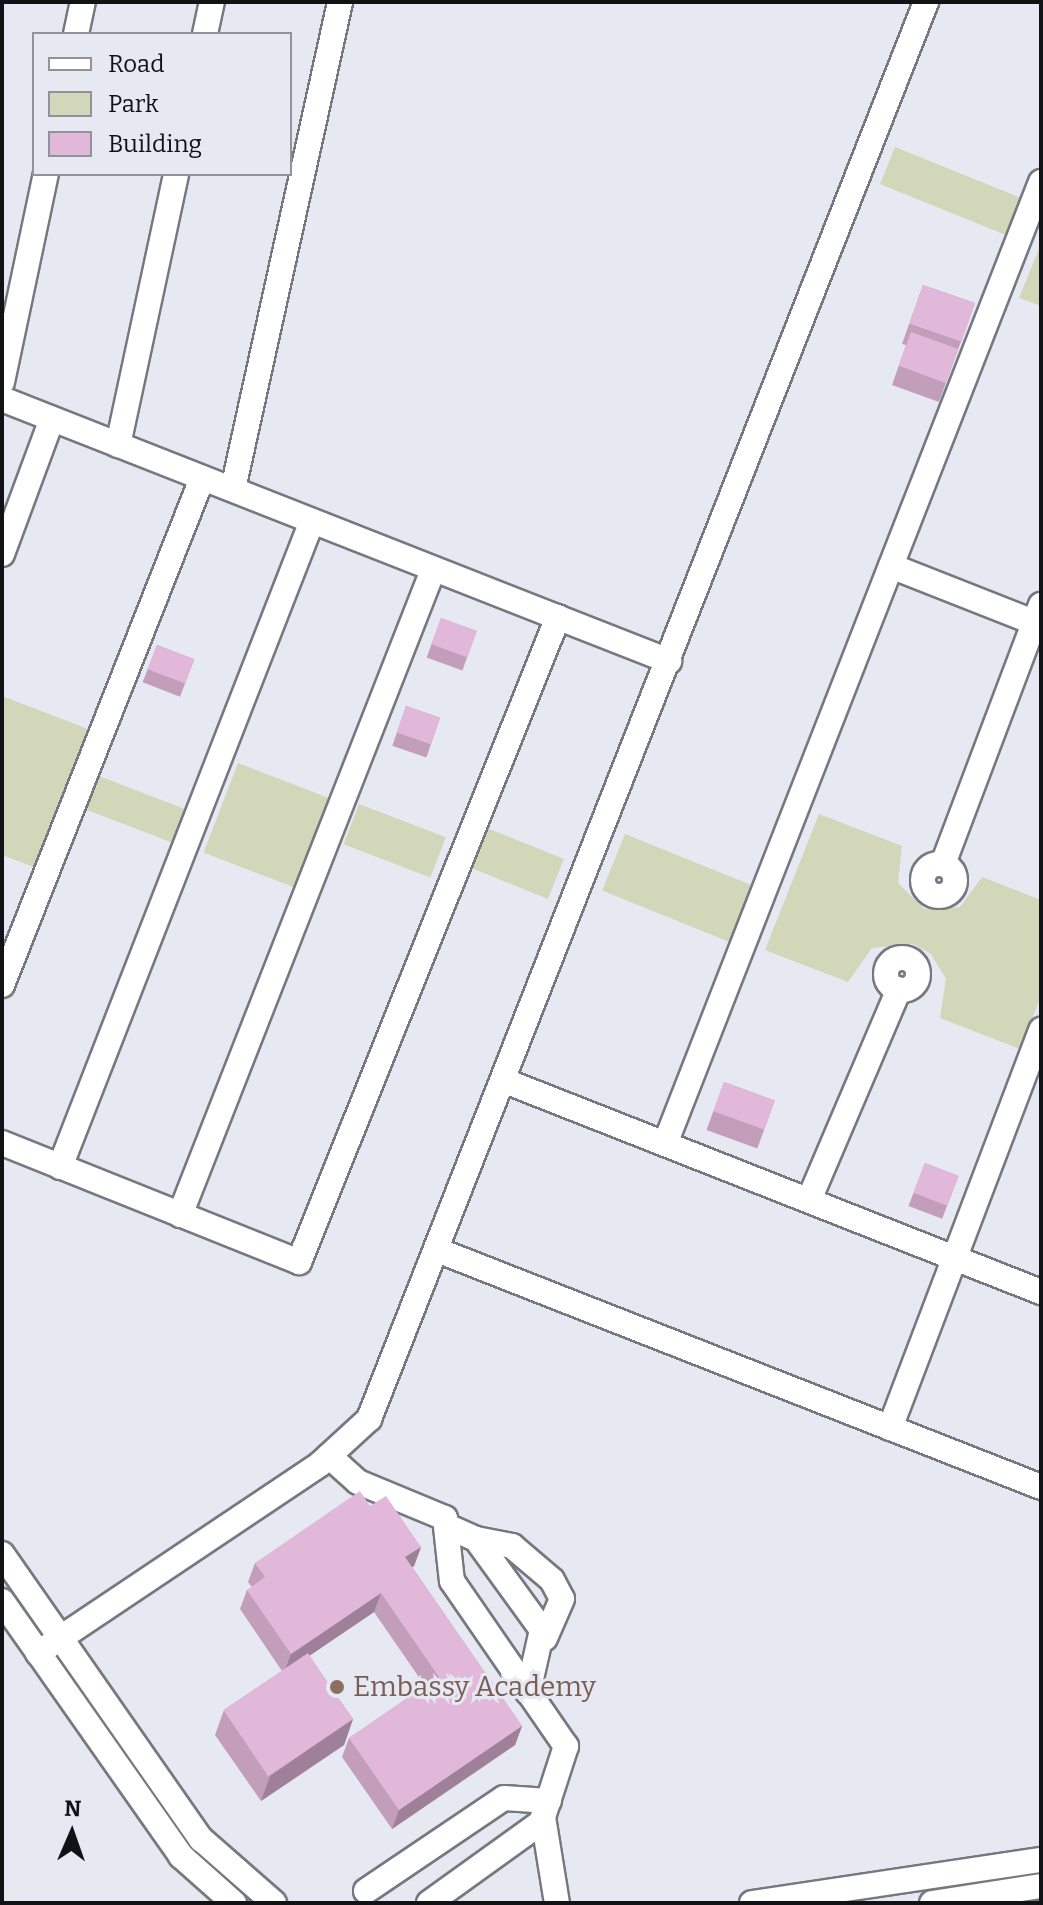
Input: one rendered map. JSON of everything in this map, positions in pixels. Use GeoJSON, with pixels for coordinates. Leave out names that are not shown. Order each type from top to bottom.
{"type":"FeatureCollection","features":[{"type":"Feature","properties":{"kind":"street"},"geometry":{"type":"LineString","coordinates":[[76,32],[83,2]]}},
{"type":"Feature","properties":{"kind":"street"},"geometry":{"type":"LineString","coordinates":[[205,32],[212,2]]}},
{"type":"Feature","properties":{"kind":"street"},"geometry":{"type":"LineString","coordinates":[[233,489],[340,2]]}},
{"type":"Feature","properties":{"kind":"street"},"geometry":{"type":"LineString","coordinates":[[38,1653],[329,1456],[369,1419],[505,1081],[926,2]]}},
{"type":"Feature","properties":{"kind":"street"},"geometry":{"type":"LineString","coordinates":[[2,382],[46,176]]}},
{"type":"Feature","properties":{"kind":"street"},"geometry":{"type":"LineString","coordinates":[[118,445],[176,176]]}},
{"type":"Feature","properties":{"kind":"street"},"geometry":{"type":"LineString","coordinates":[[665,1144],[1041,182]]}},
{"type":"Feature","properties":{"kind":"street"},"geometry":{"type":"LineString","coordinates":[[2,399],[201,481],[233,489],[669,661]]}},
{"type":"Feature","properties":{"kind":"street"},"geometry":{"type":"LineString","coordinates":[[2,554],[52,419]]}},
{"type":"Feature","properties":{"kind":"street"},"geometry":{"type":"LineString","coordinates":[[2,985],[201,481]]}},
{"type":"Feature","properties":{"kind":"street"},"geometry":{"type":"LineString","coordinates":[[60,1167],[312,521]]}},
{"type":"Feature","properties":{"kind":"street"},"geometry":{"type":"LineString","coordinates":[[891,566],[1039,618],[943,864]]}},
{"type":"Feature","properties":{"kind":"street"},"geometry":{"type":"LineString","coordinates":[[180,1215],[433,570]]}},
{"type":"Feature","properties":{"kind":"street"},"geometry":{"type":"LineString","coordinates":[[2,1143],[299,1262],[558,617]]}},
{"type":"Feature","properties":{"kind":"street"},"geometry":{"type":"LineString","coordinates":[[809,1200],[899,989]]}},
{"type":"Feature","properties":{"kind":"street"},"geometry":{"type":"LineString","coordinates":[[890,1428],[952,1257],[1041,1030]]}},
{"type":"Feature","properties":{"kind":"street"},"geometry":{"type":"LineString","coordinates":[[505,1081],[1041,1292]]}},
{"type":"Feature","properties":{"kind":"street"},"geometry":{"type":"LineString","coordinates":[[437,1250],[1041,1487]]}},
{"type":"Feature","properties":{"kind":"street"},"geometry":{"type":"LineString","coordinates":[[329,1456],[358,1482],[449,1527],[476,1539],[512,1546],[552,1580],[562,1599],[545,1638],[528,1692]]}},
{"type":"Feature","properties":{"kind":"street"},"geometry":{"type":"LineString","coordinates":[[449,1527],[452,1581],[566,1746],[546,1811],[557,1903]]}},
{"type":"Feature","properties":{"kind":"street"},"geometry":{"type":"LineString","coordinates":[[476,1539],[545,1638]]}},
{"type":"Feature","properties":{"kind":"street"},"geometry":{"type":"LineString","coordinates":[[2,1554],[201,1839],[274,1903]]}},
{"type":"Feature","properties":{"kind":"street"},"geometry":{"type":"LineString","coordinates":[[2,1601],[181,1856],[234,1903]]}},
{"type":"Feature","properties":{"kind":"street"},"geometry":{"type":"LineString","coordinates":[[366,1891],[504,1798],[546,1811]]}},
{"type":"Feature","properties":{"kind":"street"},"geometry":{"type":"LineString","coordinates":[[429,1903],[546,1811]]}},
{"type":"Feature","properties":{"kind":"street"},"geometry":{"type":"LineString","coordinates":[[752,1903],[1041,1860]]}},
{"type":"Feature","properties":{"kind":"street"},"geometry":{"type":"LineString","coordinates":[[932,1903],[1041,1886]]}},
{"type":"Feature","properties":{"kind":"green space"},"geometry":{"type":"Polygon","coordinates":[[[895,147],[1022,198],[1007,235],[880,184],[895,147]]]}},
{"type":"Feature","properties":{"kind":"green space"},"geometry":{"type":"Polygon","coordinates":[[[1041,244],[1041,306],[1019,298],[1041,244]]]}},
{"type":"Feature","properties":{"kind":"green space"},"geometry":{"type":"Polygon","coordinates":[[[2,696],[88,729],[34,867],[2,855],[2,696]]]}},
{"type":"Feature","properties":{"kind":"green space"},"geometry":{"type":"Polygon","coordinates":[[[238,763],[332,799],[298,889],[204,853],[238,763]]]}},
{"type":"Feature","properties":{"kind":"green space"},"geometry":{"type":"Polygon","coordinates":[[[99,776],[189,810],[176,844],[86,810],[99,776]]]}},
{"type":"Feature","properties":{"kind":"green space"},"geometry":{"type":"Polygon","coordinates":[[[359,804],[446,837],[430,877],[344,844],[359,804]]]}},
{"type":"Feature","properties":{"kind":"green space"},"geometry":{"type":"Polygon","coordinates":[[[819,814],[902,846],[898,883],[924,909],[960,907],[982,877],[1041,900],[1041,996],[1020,1049],[940,1018],[946,979],[931,954],[913,944],[872,948],[848,982],[765,950],[819,814]]]}},
{"type":"Feature","properties":{"kind":"green space"},"geometry":{"type":"Polygon","coordinates":[[[487,828],[564,859],[548,899],[471,868],[487,828]]]}},
{"type":"Feature","properties":{"kind":"green space"},"geometry":{"type":"Polygon","coordinates":[[[625,834],[753,886],[730,942],[602,891],[625,834]]]}},
{"type":"Feature","properties":{"kind":"building"},"geometry":{"type":"Polygon","coordinates":[[[923,285],[975,303],[962,342],[910,324],[923,285]]]}},
{"type":"Feature","properties":{"kind":"building"},"geometry":{"type":"Polygon","coordinates":[[[911,332],[958,349],[946,383],[899,366],[911,332]]]}},
{"type":"Feature","properties":{"kind":"building"},"geometry":{"type":"Polygon","coordinates":[[[441,618],[477,631],[467,657],[431,644],[441,618]]]}},
{"type":"Feature","properties":{"kind":"building"},"geometry":{"type":"Polygon","coordinates":[[[157,645],[194,659],[185,684],[148,669],[157,645]]]}},
{"type":"Feature","properties":{"kind":"building"},"geometry":{"type":"Polygon","coordinates":[[[406,706],[440,718],[431,744],[397,732],[406,706]]]}},
{"type":"Feature","properties":{"kind":"building"},"geometry":{"type":"Polygon","coordinates":[[[724,1082],[775,1100],[764,1130],[713,1111],[724,1082]]]}},
{"type":"Feature","properties":{"kind":"building"},"geometry":{"type":"Polygon","coordinates":[[[925,1163],[959,1176],[947,1206],[914,1193],[925,1163]]]}},
{"type":"Feature","properties":{"kind":"building"},"geometry":{"type":"Polygon","coordinates":[[[360,1491],[370,1506],[386,1496],[421,1547],[405,1557],[522,1726],[399,1810],[349,1738],[439,1677],[381,1593],[291,1654],[247,1590],[265,1577],[255,1563],[360,1491]]]}},
{"type":"Feature","properties":{"kind":"building"},"geometry":{"type":"Polygon","coordinates":[[[308,1653],[353,1719],[268,1776],[223,1710],[308,1653]]]}},
{"type":"Feature","properties":{"kind":"place","name":"Embassy Academy"},"geometry":{"type":"Point","coordinates":[337,1687]}}]}
